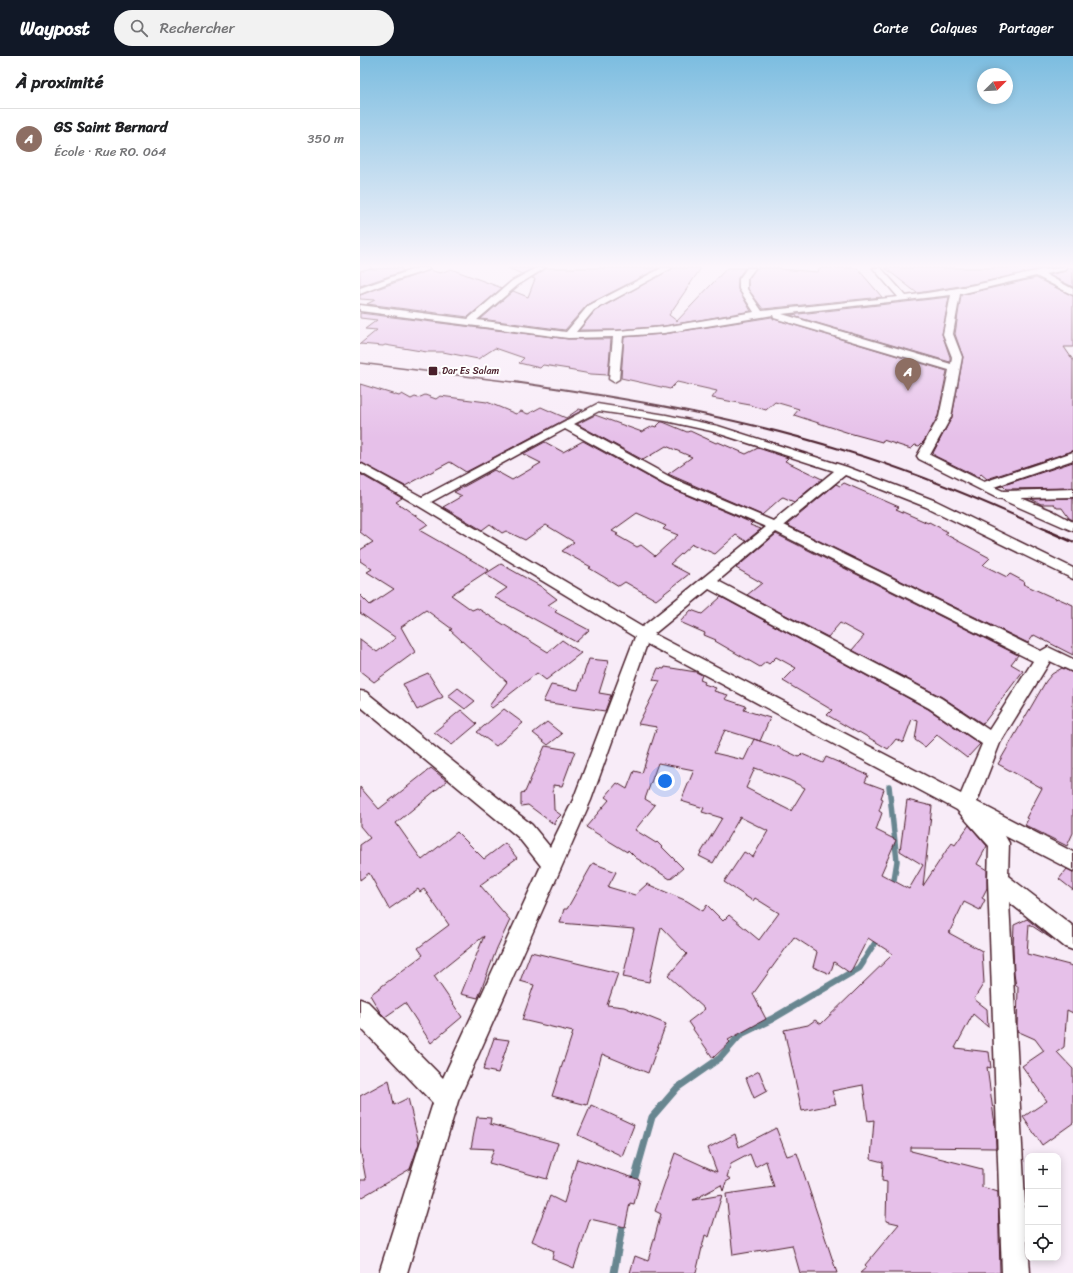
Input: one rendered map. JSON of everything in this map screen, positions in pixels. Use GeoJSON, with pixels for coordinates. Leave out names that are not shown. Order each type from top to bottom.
{"type":"FeatureCollection","features":[{"type":"Feature","properties":{"kind":"street"},"geometry":{"type":"LineString","coordinates":[[490,325],[568,335],[618,334],[664,330],[695,325]]}},
{"type":"Feature","properties":{"kind":"street"},"geometry":{"type":"LineString","coordinates":[[568,335],[577,325]]}},
{"type":"Feature","properties":{"kind":"street"},"geometry":{"type":"LineString","coordinates":[[807,325],[954,368]]}},
{"type":"Feature","properties":{"kind":"street"},"geometry":{"type":"LineString","coordinates":[[950,325],[948,334],[957,356],[945,418],[923,456],[1001,495],[1027,504],[1073,527]]}},
{"type":"Feature","properties":{"kind":"street"},"geometry":{"type":"LineString","coordinates":[[614,379],[618,334]]}},
{"type":"Feature","properties":{"kind":"street"},"geometry":{"type":"LineString","coordinates":[[422,502],[597,408],[666,418],[714,428],[843,470],[931,504],[1073,574]]}},
{"type":"Feature","properties":{"kind":"street"},"geometry":{"type":"LineString","coordinates":[[565,424],[670,482],[775,526],[1043,659]]}},
{"type":"Feature","properties":{"kind":"street"},"geometry":{"type":"LineString","coordinates":[[984,486],[1073,456]]}},
{"type":"Feature","properties":{"kind":"street"},"geometry":{"type":"LineString","coordinates":[[360,467],[422,502],[643,635],[966,807],[1073,862]]}},
{"type":"Feature","properties":{"kind":"street"},"geometry":{"type":"LineString","coordinates":[[393,1273],[446,1100],[582,800],[643,635],[843,470]]}},
{"type":"Feature","properties":{"kind":"street"},"geometry":{"type":"LineString","coordinates":[[1001,495],[1073,493]]}},
{"type":"Feature","properties":{"kind":"street"},"geometry":{"type":"LineString","coordinates":[[708,582],[935,703],[992,741]]}},
{"type":"Feature","properties":{"kind":"street"},"geometry":{"type":"LineString","coordinates":[[966,807],[992,741],[1043,659],[1048,653],[1073,666]]}},
{"type":"Feature","properties":{"kind":"street"},"geometry":{"type":"LineString","coordinates":[[360,697],[525,831],[552,864]]}},
{"type":"Feature","properties":{"kind":"street"},"geometry":{"type":"LineString","coordinates":[[966,807],[999,843],[998,880],[1016,1273]]}},
{"type":"Feature","properties":{"kind":"street"},"geometry":{"type":"LineString","coordinates":[[998,880],[1073,939]]}},
{"type":"Feature","properties":{"kind":"street"},"geometry":{"type":"LineString","coordinates":[[360,1010],[446,1100]]}},
{"type":"Feature","properties":{"kind":"building"},"geometry":{"type":"Polygon","coordinates":[[[371,325],[454,325],[568,339],[611,339],[608,375],[591,374],[543,365],[540,368],[519,363],[524,358],[495,348],[478,359],[443,352],[427,352],[385,345],[360,344],[377,330],[365,329],[371,325]]]}},
{"type":"Feature","properties":{"kind":"building"},"geometry":{"type":"Polygon","coordinates":[[[525,325],[570,325],[565,330],[525,325]]]}},
{"type":"Feature","properties":{"kind":"building"},"geometry":{"type":"Polygon","coordinates":[[[583,325],[671,325],[618,330],[579,330],[583,325]]]}},
{"type":"Feature","properties":{"kind":"building"},"geometry":{"type":"Polygon","coordinates":[[[722,325],[793,325],[947,371],[938,416],[924,441],[919,446],[915,445],[911,449],[883,440],[882,442],[849,433],[794,415],[799,409],[775,402],[766,410],[750,405],[712,398],[717,391],[677,382],[670,389],[621,378],[624,337],[664,334],[722,325]]]}},
{"type":"Feature","properties":{"kind":"building"},"geometry":{"type":"Polygon","coordinates":[[[823,325],[944,325],[942,334],[950,357],[950,362],[823,325]]]}},
{"type":"Feature","properties":{"kind":"building"},"geometry":{"type":"Polygon","coordinates":[[[956,325],[1073,325],[1073,347],[1064,347],[1073,360],[1073,451],[987,479],[981,474],[978,477],[935,456],[933,453],[952,417],[963,357],[955,334],[956,325]]]}},
{"type":"Feature","properties":{"kind":"building"},"geometry":{"type":"Polygon","coordinates":[[[360,384],[399,396],[402,394],[411,399],[425,395],[436,399],[440,396],[487,402],[516,414],[521,411],[528,414],[541,407],[566,418],[579,409],[583,410],[466,472],[450,462],[405,486],[360,462],[360,384]]]}},
{"type":"Feature","properties":{"kind":"building"},"geometry":{"type":"Polygon","coordinates":[[[595,415],[642,432],[653,426],[656,427],[663,422],[687,432],[690,431],[716,443],[718,442],[746,454],[758,448],[788,458],[785,461],[822,479],[794,502],[783,497],[762,515],[668,474],[692,457],[666,446],[643,460],[577,424],[595,415]]]}},
{"type":"Feature","properties":{"kind":"building"},"geometry":{"type":"Polygon","coordinates":[[[583,441],[665,486],[752,523],[750,525],[761,529],[746,541],[736,535],[715,554],[692,544],[670,564],[689,574],[656,600],[625,582],[619,586],[589,568],[591,567],[562,551],[574,542],[546,525],[525,540],[506,531],[502,533],[490,524],[482,530],[443,507],[462,496],[454,492],[494,470],[512,480],[541,463],[523,454],[545,442],[563,452],[583,441]],[[637,513],[612,531],[618,534],[616,535],[637,547],[641,545],[655,556],[678,535],[663,529],[666,526],[637,513]]]}},
{"type":"Feature","properties":{"kind":"building"},"geometry":{"type":"Polygon","coordinates":[[[1073,462],[1073,488],[1006,489],[1003,486],[998,487],[1073,462]]]}},
{"type":"Feature","properties":{"kind":"building"},"geometry":{"type":"Polygon","coordinates":[[[360,474],[402,498],[396,502],[428,524],[419,530],[489,570],[451,595],[472,610],[477,608],[548,652],[562,640],[581,653],[546,680],[537,673],[492,708],[489,706],[507,682],[450,630],[452,629],[426,610],[401,627],[415,652],[374,682],[360,671],[360,639],[377,652],[396,638],[360,613],[360,595],[370,605],[394,589],[367,572],[372,569],[360,561],[360,550],[373,542],[360,532],[360,474]]]}},
{"type":"Feature","properties":{"kind":"building"},"geometry":{"type":"Polygon","coordinates":[[[844,483],[899,507],[896,509],[928,523],[929,522],[948,532],[945,534],[990,558],[983,565],[1007,577],[1010,574],[1025,582],[1023,584],[1073,605],[1073,655],[1034,635],[1028,643],[787,525],[836,484],[840,486],[844,483]]]}},
{"type":"Feature","properties":{"kind":"building"},"geometry":{"type":"Polygon","coordinates":[[[1073,498],[1073,520],[1069,518],[1062,508],[1057,508],[1054,504],[1041,504],[1031,499],[1073,498]]]}},
{"type":"Feature","properties":{"kind":"building"},"geometry":{"type":"Polygon","coordinates":[[[776,534],[1018,655],[1011,664],[1023,671],[983,724],[942,697],[852,650],[864,636],[840,623],[828,637],[747,595],[762,583],[736,568],[776,534]]]}},
{"type":"Feature","properties":{"kind":"building"},"geometry":{"type":"Polygon","coordinates":[[[501,564],[540,586],[557,599],[548,605],[557,610],[555,612],[589,630],[576,642],[494,597],[507,588],[485,574],[501,564]]]}},
{"type":"Feature","properties":{"kind":"building"},"geometry":{"type":"Polygon","coordinates":[[[721,597],[928,709],[980,744],[967,758],[937,735],[925,747],[915,740],[918,721],[912,719],[903,743],[896,739],[888,749],[859,732],[858,733],[827,715],[832,710],[783,681],[796,668],[776,657],[769,664],[766,662],[760,667],[715,641],[716,640],[704,635],[705,633],[680,622],[691,610],[702,614],[721,597]]]}},
{"type":"Feature","properties":{"kind":"building"},"geometry":{"type":"Polygon","coordinates":[[[589,659],[609,661],[599,693],[611,695],[605,711],[543,702],[551,685],[578,690],[589,659]]]}},
{"type":"Feature","properties":{"kind":"building"},"geometry":{"type":"Polygon","coordinates":[[[665,667],[696,672],[702,675],[700,680],[705,682],[704,684],[716,688],[714,691],[728,695],[725,699],[746,706],[744,710],[770,718],[760,741],[778,747],[799,757],[802,754],[823,763],[826,757],[868,775],[865,782],[884,789],[881,798],[883,799],[879,811],[882,813],[876,830],[896,840],[881,874],[909,889],[923,865],[900,851],[907,800],[932,806],[923,886],[952,843],[955,845],[969,825],[987,846],[977,864],[987,870],[987,888],[982,898],[985,900],[980,910],[964,902],[949,933],[982,951],[984,983],[974,999],[987,1009],[988,1027],[973,1014],[955,1048],[989,1052],[991,1068],[987,1067],[995,1125],[996,1148],[911,1147],[911,1151],[982,1169],[982,1187],[998,1192],[1000,1273],[860,1273],[867,1267],[865,1265],[899,1224],[886,1221],[887,1182],[882,1181],[883,1162],[871,1159],[874,1120],[868,1121],[863,1085],[832,1091],[836,1104],[802,1111],[784,1030],[808,1025],[815,1020],[821,1024],[893,954],[868,938],[850,973],[834,962],[830,974],[813,967],[817,952],[794,937],[753,994],[766,1019],[728,1040],[730,1042],[713,1058],[688,1022],[705,1009],[668,976],[687,954],[661,927],[649,982],[623,977],[634,929],[560,923],[564,909],[567,909],[593,863],[616,872],[608,887],[635,895],[647,884],[687,901],[703,911],[707,905],[723,921],[729,915],[759,940],[779,913],[755,898],[753,901],[724,882],[744,852],[753,857],[768,831],[740,817],[713,863],[699,856],[722,818],[702,812],[704,808],[681,801],[694,770],[658,763],[645,799],[655,805],[635,830],[656,843],[657,842],[683,868],[670,879],[636,858],[628,850],[627,852],[586,827],[609,800],[605,797],[617,783],[627,789],[634,771],[642,773],[657,727],[638,724],[660,681],[653,680],[658,668],[664,669],[665,667]],[[725,730],[714,753],[744,760],[754,739],[725,730]],[[755,768],[746,788],[791,811],[805,788],[789,780],[755,768]]]}},
{"type":"Feature","properties":{"kind":"building"},"geometry":{"type":"Polygon","coordinates":[[[1062,668],[1073,673],[1073,833],[1067,846],[1025,825],[1028,819],[1026,818],[1042,788],[998,764],[1046,681],[1052,674],[1062,668]]]}},
{"type":"Feature","properties":{"kind":"building"},"geometry":{"type":"Polygon","coordinates":[[[428,673],[443,697],[417,710],[403,684],[428,673]]]}},
{"type":"Feature","properties":{"kind":"building"},"geometry":{"type":"Polygon","coordinates":[[[458,688],[475,701],[465,709],[448,696],[458,688]]]}},
{"type":"Feature","properties":{"kind":"building"},"geometry":{"type":"Polygon","coordinates":[[[504,709],[523,723],[496,746],[477,732],[504,709]]]}},
{"type":"Feature","properties":{"kind":"building"},"geometry":{"type":"Polygon","coordinates":[[[461,710],[477,724],[452,745],[434,732],[461,710]]]}},
{"type":"Feature","properties":{"kind":"building"},"geometry":{"type":"Polygon","coordinates":[[[547,722],[562,734],[548,745],[533,733],[547,722]]]}},
{"type":"Feature","properties":{"kind":"building"},"geometry":{"type":"Polygon","coordinates":[[[545,746],[575,751],[562,786],[553,785],[554,810],[561,815],[555,821],[555,825],[528,805],[521,806],[521,793],[525,792],[545,746]]]}},
{"type":"Feature","properties":{"kind":"building"},"geometry":{"type":"Polygon","coordinates":[[[431,768],[447,781],[396,823],[422,860],[457,832],[484,859],[505,843],[517,858],[480,885],[510,920],[497,948],[478,998],[461,994],[484,936],[434,976],[462,1017],[431,1043],[405,1003],[385,1017],[380,1012],[370,995],[423,955],[418,948],[449,925],[424,889],[420,892],[418,889],[389,909],[369,873],[360,880],[360,845],[370,838],[360,826],[360,787],[379,809],[431,768]]]}},
{"type":"Feature","properties":{"kind":"building"},"geometry":{"type":"Polygon","coordinates":[[[1067,869],[1073,872],[1073,890],[1059,879],[1067,869]]]}},
{"type":"Feature","properties":{"kind":"building"},"geometry":{"type":"Polygon","coordinates":[[[1027,919],[1052,939],[1029,924],[1027,954],[1073,966],[1073,1013],[1067,1010],[1064,1047],[1057,1052],[1073,1069],[1073,1123],[1042,1145],[1023,1117],[1047,1101],[1022,1066],[1044,1051],[1035,1039],[1017,1031],[1018,986],[1016,986],[1014,974],[1014,925],[1027,919]]]}},
{"type":"Feature","properties":{"kind":"building"},"geometry":{"type":"Polygon","coordinates":[[[531,952],[618,973],[607,1005],[624,1007],[666,1024],[648,1073],[602,1054],[587,1105],[552,1096],[573,1032],[522,1020],[534,985],[520,981],[531,952]]]}},
{"type":"Feature","properties":{"kind":"building"},"geometry":{"type":"Polygon","coordinates":[[[494,1038],[509,1040],[498,1073],[483,1070],[494,1038]]]}},
{"type":"Feature","properties":{"kind":"building"},"geometry":{"type":"Polygon","coordinates":[[[759,1071],[767,1091],[754,1098],[746,1078],[759,1071]]]}},
{"type":"Feature","properties":{"kind":"building"},"geometry":{"type":"Polygon","coordinates":[[[389,1080],[394,1105],[408,1098],[419,1143],[410,1169],[360,1198],[360,1180],[366,1180],[360,1148],[360,1096],[389,1080]]]}},
{"type":"Feature","properties":{"kind":"building"},"geometry":{"type":"Polygon","coordinates":[[[591,1105],[634,1125],[622,1156],[578,1135],[591,1105]]]}},
{"type":"Feature","properties":{"kind":"building"},"geometry":{"type":"Polygon","coordinates":[[[477,1117],[491,1118],[490,1124],[558,1143],[547,1179],[489,1163],[494,1149],[471,1148],[477,1117]]]}},
{"type":"Feature","properties":{"kind":"building"},"geometry":{"type":"Polygon","coordinates":[[[776,1128],[787,1156],[797,1153],[837,1273],[800,1273],[792,1245],[733,1255],[726,1194],[774,1187],[766,1161],[755,1167],[750,1154],[731,1164],[727,1177],[731,1179],[726,1182],[723,1191],[721,1185],[693,1200],[722,1195],[709,1237],[705,1235],[696,1273],[630,1273],[635,1256],[648,1261],[661,1214],[655,1211],[675,1153],[717,1172],[708,1148],[735,1134],[739,1147],[776,1128]]]}},
{"type":"Feature","properties":{"kind":"building"},"geometry":{"type":"Polygon","coordinates":[[[577,1159],[640,1180],[634,1204],[630,1203],[625,1227],[590,1219],[574,1268],[552,1259],[554,1251],[532,1241],[550,1196],[564,1203],[577,1159]]]}},
{"type":"Feature","properties":{"kind":"waterway"},"geometry":{"type":"LineString","coordinates":[[889,786],[897,861],[893,886]]}},
{"type":"Feature","properties":{"kind":"waterway"},"geometry":{"type":"LineString","coordinates":[[862,963],[878,938]]}},
{"type":"Feature","properties":{"kind":"waterway"},"geometry":{"type":"LineString","coordinates":[[633,1184],[652,1117],[677,1088],[720,1058],[741,1034],[772,1019],[859,968],[863,962]]}},
{"type":"Feature","properties":{"kind":"waterway"},"geometry":{"type":"LineString","coordinates":[[614,1273],[623,1222]]}},
{"type":"Feature","properties":{"kind":"railway"},"geometry":{"type":"LineString","coordinates":[[360,363],[518,383]]}},
{"type":"Feature","properties":{"kind":"railway"},"geometry":{"type":"LineString","coordinates":[[514,382],[518,383]]}},
{"type":"Feature","properties":{"kind":"railway"},"geometry":{"type":"LineString","coordinates":[[518,383],[640,402],[723,418],[805,439],[872,459],[923,477],[999,508],[1049,531]]}},
{"type":"Feature","properties":{"kind":"railway"},"geometry":{"type":"LineString","coordinates":[[1046,530],[1073,542]]}},
{"type":"Feature","properties":{"kind":"place","name":"Dar Es Salam"},"geometry":{"type":"Point","coordinates":[433,371]}},
{"type":"Feature","properties":{"kind":"place","name":"GS Saint Bernard"},"geometry":{"type":"Point","coordinates":[908,391]}}]}
